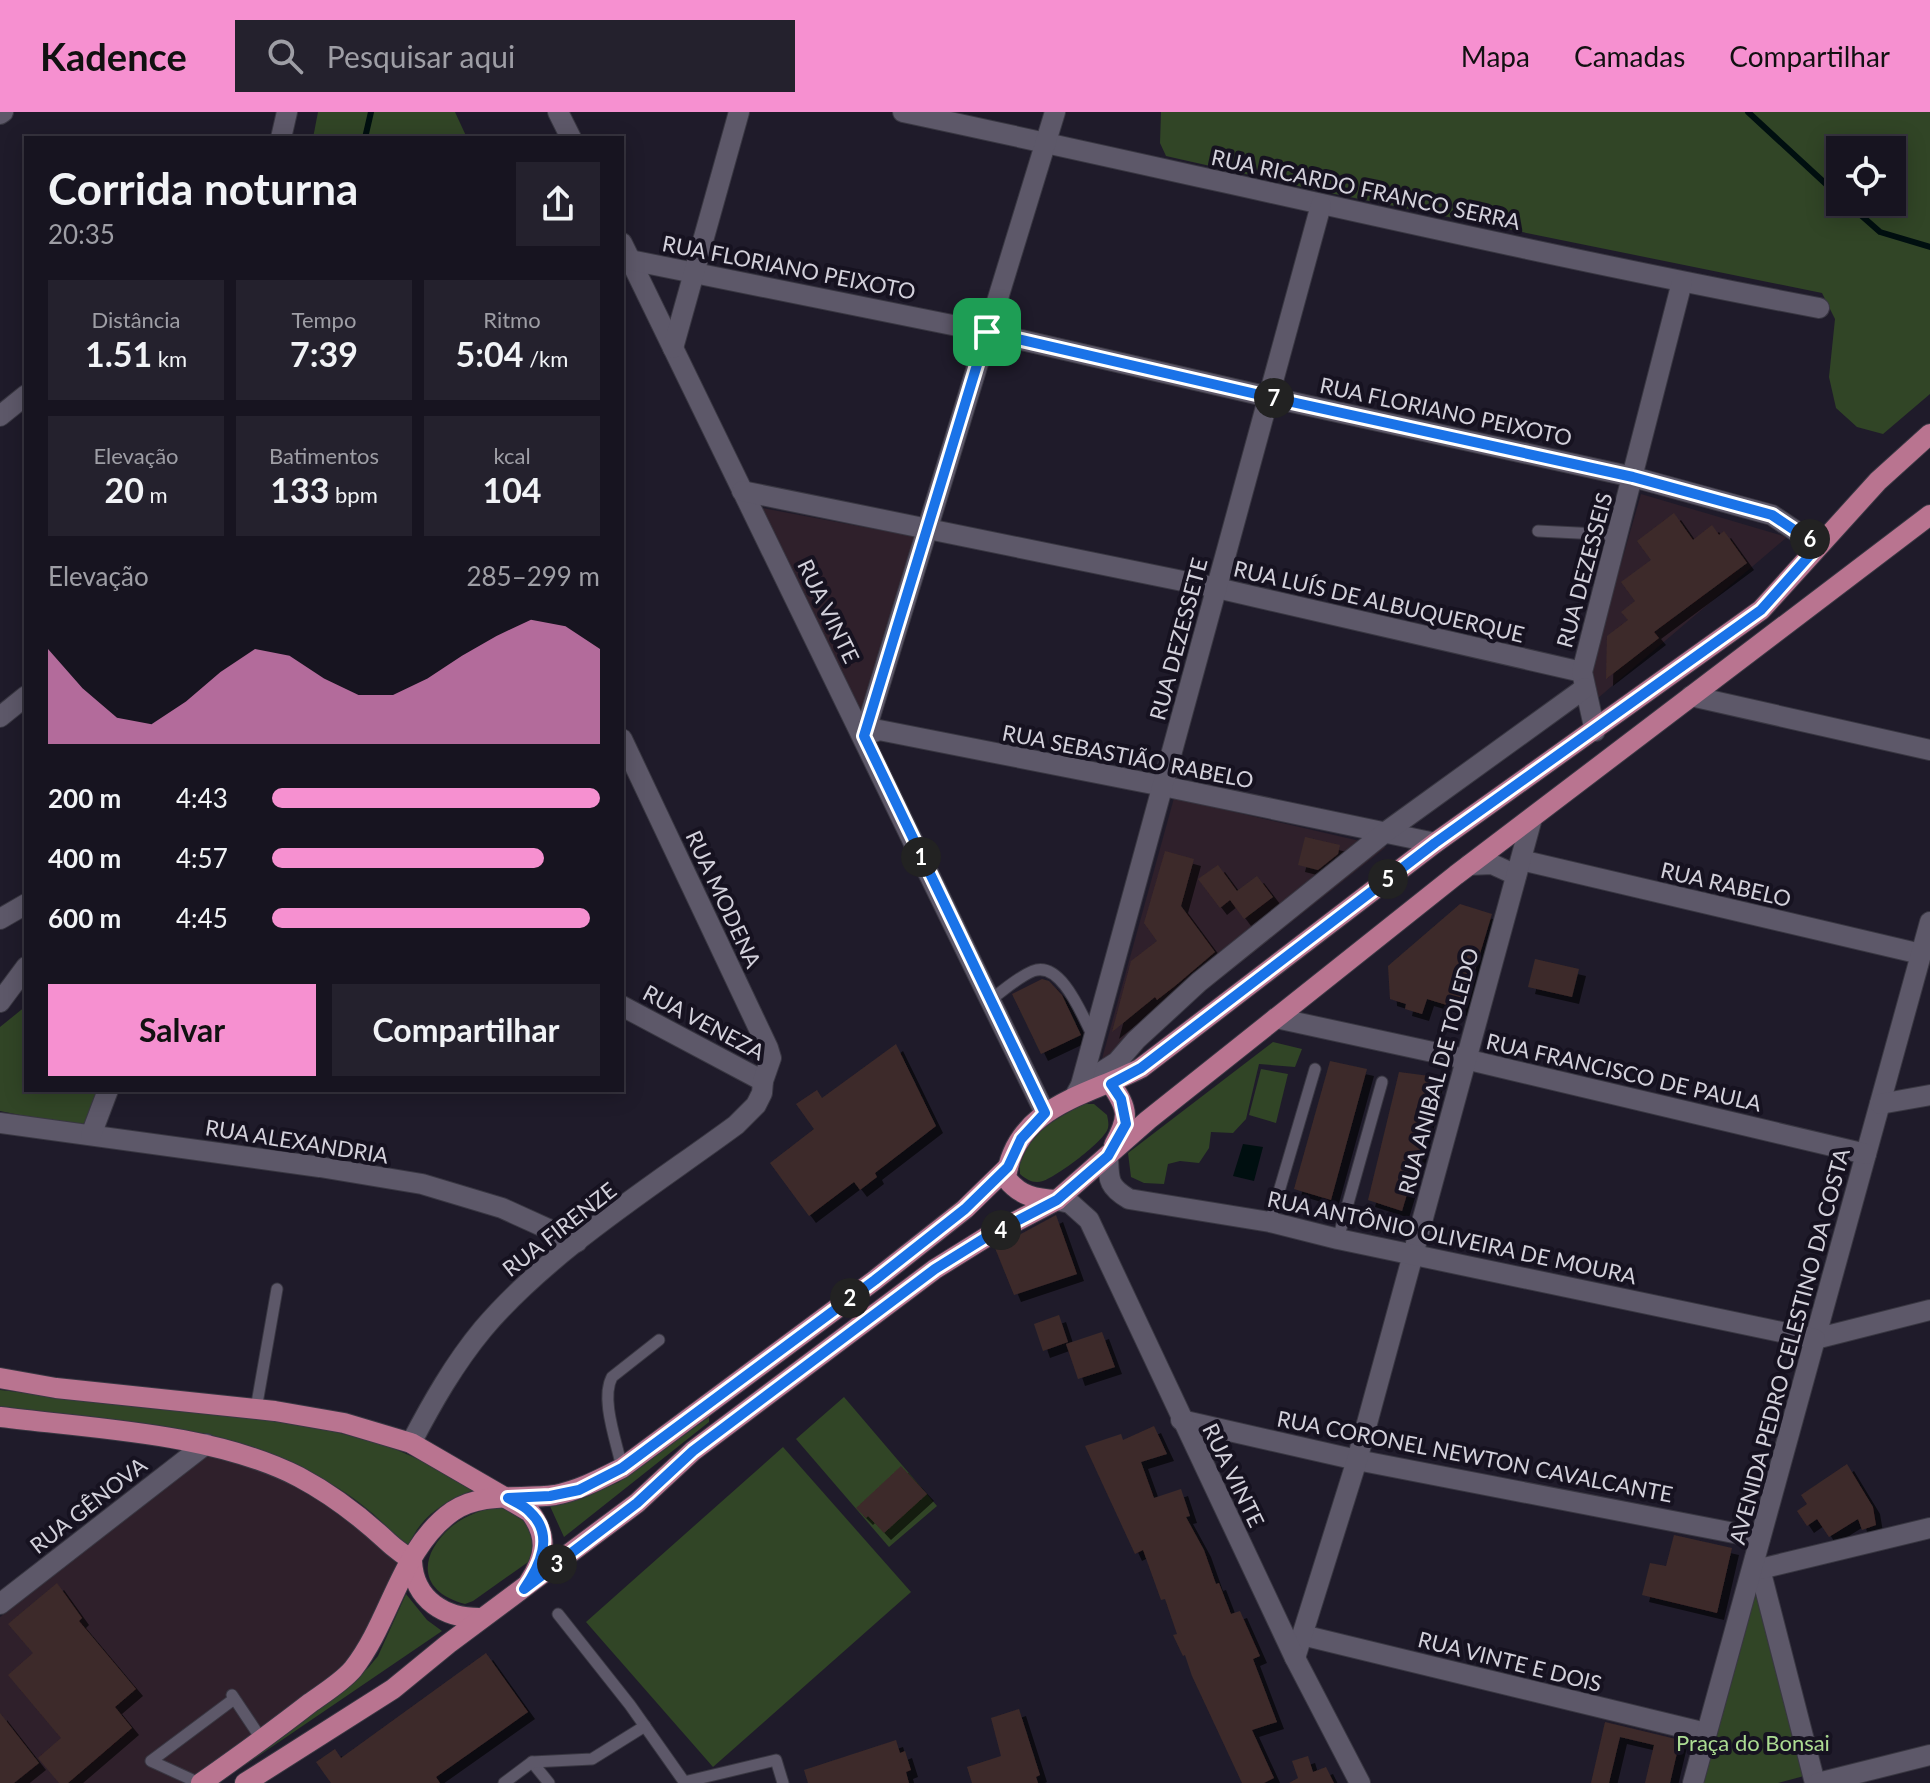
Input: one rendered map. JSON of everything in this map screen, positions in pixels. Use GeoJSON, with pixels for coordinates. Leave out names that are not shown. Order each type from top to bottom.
{"type":"FeatureCollection","features":[{"type":"Feature","properties":{"kind":"main road"},"geometry":{"type":"LineString","coordinates":[[1057,1200],[1035,1199],[1022,1194],[1006,1178],[1021,1139],[1045,1113],[1079,1090],[1111,1084],[1141,1068],[1435,843],[1761,610],[1878,481],[1930,434]]}},
{"type":"Feature","properties":{"kind":"main road"},"geometry":{"type":"LineString","coordinates":[[245,1783],[393,1689],[482,1618],[637,1503],[693,1451],[935,1269],[988,1236],[1057,1200],[1148,1120],[1469,865],[1930,515]]}},
{"type":"Feature","properties":{"kind":"main road"},"geometry":{"type":"LineString","coordinates":[[1108,1156],[1126,1124],[1121,1099],[1111,1084]]}},
{"type":"Feature","properties":{"kind":"main road"},"geometry":{"type":"LineString","coordinates":[[200,1783],[350,1673],[371,1644],[412,1561],[434,1528],[457,1508],[474,1501],[550,1496],[579,1490],[622,1468],[886,1271],[965,1209],[1008,1167]]}},
{"type":"Feature","properties":{"kind":"main road"},"geometry":{"type":"LineString","coordinates":[[0,1378],[56,1388],[256,1409],[344,1423],[411,1443],[530,1512],[544,1537],[541,1561],[524,1589]]}},
{"type":"Feature","properties":{"kind":"main road"},"geometry":{"type":"LineString","coordinates":[[0,1417],[206,1444],[262,1461],[298,1477],[370,1523],[390,1545],[412,1561],[416,1582],[436,1608],[463,1617],[482,1618]]}},
{"type":"Feature","properties":{"kind":"street"},"geometry":{"type":"LineString","coordinates":[[281,136],[287,112]]}},
{"type":"Feature","properties":{"kind":"street"},"geometry":{"type":"LineString","coordinates":[[558,112],[570,136]]}},
{"type":"Feature","properties":{"kind":"street"},"geometry":{"type":"LineString","coordinates":[[673,348],[739,112]]}},
{"type":"Feature","properties":{"kind":"street","name":"RUA RICARDO FRANCO SERRA"},"geometry":{"type":"LineString","coordinates":[[903,112],[1321,205],[1819,308]]}},
{"type":"Feature","properties":{"kind":"street"},"geometry":{"type":"LineString","coordinates":[[864,736],[1055,112]]}},
{"type":"Feature","properties":{"kind":"street","name":"RUA DEZESSETE"},"geometry":{"type":"LineString","coordinates":[[1079,1090],[1321,205]]}},
{"type":"Feature","properties":{"kind":"street","name":"RUA FLORIANO PEIXOTO"},"geometry":{"type":"LineString","coordinates":[[626,252],[694,273],[987,332],[1633,477],[1772,515],[1818,546]]}},
{"type":"Feature","properties":{"kind":"street","name":"RUA VINTE"},"geometry":{"type":"LineString","coordinates":[[626,252],[1045,1113]]}},
{"type":"Feature","properties":{"kind":"street","name":"RUA DEZESSEIS"},"geometry":{"type":"LineString","coordinates":[[1595,731],[1584,680],[1682,282]]}},
{"type":"Feature","properties":{"kind":"street"},"geometry":{"type":"LineString","coordinates":[[0,416],[24,397]]}},
{"type":"Feature","properties":{"kind":"street","name":"RUA LUÍS DE ALBUQUERQUE"},"geometry":{"type":"LineString","coordinates":[[742,491],[1217,588],[1584,680]]}},
{"type":"Feature","properties":{"kind":"street"},"geometry":{"type":"LineString","coordinates":[[1079,1090],[1117,1062],[1136,1040],[1199,982],[1383,834],[1584,680]]}},
{"type":"Feature","properties":{"kind":"street"},"geometry":{"type":"LineString","coordinates":[[1691,696],[1930,750]]}},
{"type":"Feature","properties":{"kind":"street"},"geometry":{"type":"LineString","coordinates":[[0,717],[24,698]]}},
{"type":"Feature","properties":{"kind":"street","name":"RUA SEBASTIÃO RABELO"},"geometry":{"type":"LineString","coordinates":[[864,736],[879,730],[1435,843]]}},
{"type":"Feature","properties":{"kind":"street","name":"RUA MODENA"},"geometry":{"type":"LineString","coordinates":[[624,743],[768,1048],[770,1067],[763,1081]]}},
{"type":"Feature","properties":{"kind":"street","name":"RUA ANIBAL DE TOLEDO"},"geometry":{"type":"LineString","coordinates":[[1295,1658],[1357,1460],[1532,818]]}},
{"type":"Feature","properties":{"kind":"street","name":"RUA RABELO"},"geometry":{"type":"LineString","coordinates":[[1469,865],[1492,864],[1518,868],[1921,954]]}},
{"type":"Feature","properties":{"kind":"street"},"geometry":{"type":"LineString","coordinates":[[0,919],[24,905]]}},
{"type":"Feature","properties":{"kind":"street","name":"AVENIDA PEDRO CELESTINO DA COSTA"},"geometry":{"type":"LineString","coordinates":[[1693,1783],[1758,1564],[1760,1538],[1930,922]]}},
{"type":"Feature","properties":{"kind":"street"},"geometry":{"type":"LineString","coordinates":[[0,1002],[24,970]]}},
{"type":"Feature","properties":{"kind":"street","name":"RUA VENEZA"},"geometry":{"type":"LineString","coordinates":[[624,1007],[763,1081]]}},
{"type":"Feature","properties":{"kind":"street","name":"RUA FRANCISCO DE PAULA"},"geometry":{"type":"LineString","coordinates":[[1276,1018],[1465,1059],[1866,1154]]}},
{"type":"Feature","properties":{"kind":"street","name":"RUA FIRENZE"},"geometry":{"type":"LineString","coordinates":[[411,1443],[444,1382],[482,1330],[515,1295],[577,1242],[736,1125],[756,1105],[763,1081]]}},
{"type":"Feature","properties":{"kind":"street"},"geometry":{"type":"LineString","coordinates":[[91,1135],[107,1092]]}},
{"type":"Feature","properties":{"kind":"street"},"geometry":{"type":"LineString","coordinates":[[1880,1104],[1930,1095]]}},
{"type":"Feature","properties":{"kind":"street","name":"RUA ALEXANDRIA"},"geometry":{"type":"LineString","coordinates":[[0,1123],[422,1184],[502,1208],[577,1242]]}},
{"type":"Feature","properties":{"kind":"street","name":"RUA ANTÔNIO OLIVEIRA DE MOURA"},"geometry":{"type":"LineString","coordinates":[[1108,1156],[1109,1181],[1116,1191],[1129,1199],[1270,1222],[1815,1339]]}},
{"type":"Feature","properties":{"kind":"street","name":"RUA VINTE"},"geometry":{"type":"LineString","coordinates":[[1057,1200],[1070,1203],[1089,1220],[1295,1658],[1360,1783]]}},
{"type":"Feature","properties":{"kind":"street"},"geometry":{"type":"LineString","coordinates":[[1815,1339],[1930,1310]]}},
{"type":"Feature","properties":{"kind":"street","name":"RUA CORONEL NEWTON CAVALCANTE"},"geometry":{"type":"LineString","coordinates":[[1181,1420],[1357,1460],[1760,1538]]}},
{"type":"Feature","properties":{"kind":"street","name":"RUA GÊNOVA"},"geometry":{"type":"LineString","coordinates":[[0,1604],[206,1444]]}},
{"type":"Feature","properties":{"kind":"street"},"geometry":{"type":"LineString","coordinates":[[1930,1528],[1758,1564],[1817,1783],[1930,1755]]}},
{"type":"Feature","properties":{"kind":"street","name":"RUA VINTE E DOIS"},"geometry":{"type":"LineString","coordinates":[[1302,1635],[1706,1733]]}},
{"type":"Feature","properties":{"kind":"lane"},"geometry":{"type":"LineString","coordinates":[[1538,531],[1618,535]]}},
{"type":"Feature","properties":{"kind":"lane"},"geometry":{"type":"LineString","coordinates":[[990,1000],[1035,970],[1047,971],[1057,975],[1065,985],[1094,1038]]}},
{"type":"Feature","properties":{"kind":"lane"},"geometry":{"type":"LineString","coordinates":[[1270,1222],[1315,1069]]}},
{"type":"Feature","properties":{"kind":"lane"},"geometry":{"type":"LineString","coordinates":[[1338,1239],[1382,1082]]}},
{"type":"Feature","properties":{"kind":"lane"},"geometry":{"type":"LineString","coordinates":[[256,1409],[277,1289]]}},
{"type":"Feature","properties":{"kind":"lane"},"geometry":{"type":"LineString","coordinates":[[622,1468],[607,1397],[609,1384],[612,1377],[659,1340]]}},
{"type":"Feature","properties":{"kind":"lane"},"geometry":{"type":"LineString","coordinates":[[558,1614],[684,1782],[776,1760],[783,1783]]}},
{"type":"Feature","properties":{"kind":"lane"},"geometry":{"type":"LineString","coordinates":[[200,1783],[151,1761],[233,1697],[262,1740]]}},
{"type":"Feature","properties":{"kind":"lane"},"geometry":{"type":"LineString","coordinates":[[504,1783],[532,1762],[592,1759],[645,1726]]}},
{"type":"Feature","properties":{"kind":"lane"},"geometry":{"type":"LineString","coordinates":[[532,1762],[549,1783]]}},
{"type":"Feature","properties":{"kind":"shaded area"},"geometry":{"type":"Polygon","coordinates":[[[1641,494],[1787,537],[1598,698],[1591,668],[1641,494]]]}},
{"type":"Feature","properties":{"kind":"shaded area"},"geometry":{"type":"Polygon","coordinates":[[[762,508],[917,537],[863,717],[762,508]]]}},
{"type":"Feature","properties":{"kind":"shaded area"},"geometry":{"type":"Polygon","coordinates":[[[1174,798],[1386,847],[1097,1077],[1174,798]]]}},
{"type":"Feature","properties":{"kind":"shaded area"},"geometry":{"type":"Polygon","coordinates":[[[1243,1144],[1263,1147],[1254,1181],[1233,1176],[1243,1144]]]}},
{"type":"Feature","properties":{"kind":"shaded area"},"geometry":{"type":"Polygon","coordinates":[[[204,1455],[233,1460],[295,1483],[352,1518],[395,1556],[399,1572],[353,1661],[183,1783],[0,1783],[0,1617],[204,1455]]]}},
{"type":"Feature","properties":{"kind":"green space"},"geometry":{"type":"Polygon","coordinates":[[[318,112],[455,112],[466,136],[313,136],[318,112]]]}},
{"type":"Feature","properties":{"kind":"green space"},"geometry":{"type":"Polygon","coordinates":[[[1161,112],[1930,112],[1930,394],[1883,434],[1857,427],[1836,408],[1829,377],[1835,319],[1822,293],[1320,191],[1166,156],[1160,143],[1161,112]]]}},
{"type":"Feature","properties":{"kind":"green space"},"geometry":{"type":"Polygon","coordinates":[[[24,1008],[24,1092],[99,1092],[85,1128],[0,1111],[0,1027],[24,1008]]]}},
{"type":"Feature","properties":{"kind":"green space"},"geometry":{"type":"Polygon","coordinates":[[[1273,1042],[1302,1049],[1295,1067],[1259,1064],[1246,1119],[1233,1133],[1211,1132],[1209,1148],[1199,1163],[1180,1161],[1168,1164],[1164,1184],[1144,1183],[1131,1177],[1128,1153],[1273,1042]]]}},
{"type":"Feature","properties":{"kind":"green space"},"geometry":{"type":"Polygon","coordinates":[[[1261,1069],[1288,1074],[1276,1123],[1249,1115],[1261,1069]]]}},
{"type":"Feature","properties":{"kind":"green space"},"geometry":{"type":"Polygon","coordinates":[[[1084,1104],[1094,1104],[1107,1115],[1105,1134],[1068,1166],[1043,1181],[1031,1181],[1020,1174],[1020,1162],[1031,1140],[1051,1123],[1084,1104]]]}},
{"type":"Feature","properties":{"kind":"green space"},"geometry":{"type":"Polygon","coordinates":[[[0,1390],[306,1424],[388,1446],[476,1489],[453,1499],[425,1519],[407,1551],[379,1519],[344,1492],[267,1453],[0,1408],[0,1390]]]}},
{"type":"Feature","properties":{"kind":"green space"},"geometry":{"type":"Polygon","coordinates":[[[844,1397],[937,1506],[889,1547],[796,1439],[844,1397]]]}},
{"type":"Feature","properties":{"kind":"green space"},"geometry":{"type":"Polygon","coordinates":[[[709,1417],[709,1422],[564,1537],[549,1504],[580,1498],[619,1482],[709,1417]]]}},
{"type":"Feature","properties":{"kind":"green space"},"geometry":{"type":"Polygon","coordinates":[[[783,1447],[911,1592],[713,1767],[586,1622],[783,1447]]]}},
{"type":"Feature","properties":{"kind":"green space"},"geometry":{"type":"Polygon","coordinates":[[[502,1506],[531,1526],[536,1536],[531,1560],[465,1604],[439,1591],[431,1582],[428,1561],[440,1538],[456,1523],[475,1513],[502,1506]]]}},
{"type":"Feature","properties":{"kind":"green space","name":"Praça do Bonsai"},"geometry":{"type":"Polygon","coordinates":[[[1755,1566],[1804,1776],[1778,1783],[1700,1783],[1755,1566]]]}},
{"type":"Feature","properties":{"kind":"green space"},"geometry":{"type":"Polygon","coordinates":[[[406,1594],[427,1620],[442,1631],[245,1765],[246,1761],[368,1668],[378,1656],[406,1594]]]}},
{"type":"Feature","properties":{"kind":"building"},"geometry":{"type":"Polygon","coordinates":[[[1674,513],[1693,540],[1712,525],[1719,535],[1724,531],[1747,563],[1654,632],[1659,638],[1606,679],[1607,636],[1628,620],[1621,612],[1635,601],[1621,582],[1651,560],[1637,541],[1674,513]]]}},
{"type":"Feature","properties":{"kind":"building"},"geometry":{"type":"Polygon","coordinates":[[[1305,837],[1340,845],[1338,854],[1318,870],[1298,865],[1305,837]]]}},
{"type":"Feature","properties":{"kind":"building"},"geometry":{"type":"Polygon","coordinates":[[[1165,851],[1194,859],[1181,906],[1215,952],[1112,1032],[1131,961],[1157,941],[1144,923],[1165,851]]]}},
{"type":"Feature","properties":{"kind":"building"},"geometry":{"type":"Polygon","coordinates":[[[1218,865],[1237,891],[1257,876],[1273,897],[1244,919],[1230,900],[1220,908],[1198,879],[1218,865]]]}},
{"type":"Feature","properties":{"kind":"building"},"geometry":{"type":"Polygon","coordinates":[[[1460,904],[1492,914],[1463,1010],[1427,999],[1422,1014],[1405,1009],[1406,1004],[1390,999],[1388,966],[1460,904]]]}},
{"type":"Feature","properties":{"kind":"building"},"geometry":{"type":"Polygon","coordinates":[[[1535,959],[1579,969],[1572,997],[1528,987],[1535,959]]]}},
{"type":"Feature","properties":{"kind":"building"},"geometry":{"type":"Polygon","coordinates":[[[1042,979],[1049,981],[1062,995],[1081,1035],[1041,1054],[1012,994],[1042,979]]]}},
{"type":"Feature","properties":{"kind":"building"},"geometry":{"type":"Polygon","coordinates":[[[896,1044],[936,1126],[875,1173],[877,1177],[860,1190],[854,1182],[809,1216],[770,1163],[814,1129],[796,1104],[817,1090],[822,1098],[896,1044]]]}},
{"type":"Feature","properties":{"kind":"building"},"geometry":{"type":"Polygon","coordinates":[[[1330,1061],[1367,1069],[1331,1200],[1294,1189],[1330,1061]]]}},
{"type":"Feature","properties":{"kind":"building"},"geometry":{"type":"Polygon","coordinates":[[[1399,1072],[1437,1077],[1402,1211],[1368,1200],[1399,1072]]]}},
{"type":"Feature","properties":{"kind":"building"},"geometry":{"type":"Polygon","coordinates":[[[1056,1215],[1077,1274],[1014,1295],[995,1248],[1056,1215]]]}},
{"type":"Feature","properties":{"kind":"building"},"geometry":{"type":"Polygon","coordinates":[[[1059,1315],[1068,1342],[1043,1351],[1034,1324],[1059,1315]]]}},
{"type":"Feature","properties":{"kind":"building"},"geometry":{"type":"Polygon","coordinates":[[[1102,1332],[1115,1367],[1078,1379],[1066,1344],[1102,1332]]]}},
{"type":"Feature","properties":{"kind":"building"},"geometry":{"type":"Polygon","coordinates":[[[1154,1426],[1167,1454],[1141,1462],[1154,1498],[1181,1489],[1190,1516],[1186,1517],[1204,1550],[1216,1584],[1219,1583],[1231,1614],[1240,1611],[1260,1656],[1253,1659],[1277,1722],[1252,1730],[1274,1778],[1264,1783],[1242,1783],[1185,1655],[1173,1635],[1177,1634],[1165,1599],[1161,1600],[1143,1550],[1135,1554],[1085,1446],[1121,1434],[1123,1440],[1154,1426]]]}},
{"type":"Feature","properties":{"kind":"building"},"geometry":{"type":"Polygon","coordinates":[[[1847,1464],[1873,1507],[1876,1525],[1862,1530],[1858,1519],[1829,1537],[1817,1519],[1807,1526],[1797,1511],[1807,1504],[1801,1495],[1847,1464]]]}},
{"type":"Feature","properties":{"kind":"building"},"geometry":{"type":"Polygon","coordinates":[[[901,1466],[927,1494],[884,1533],[856,1508],[901,1466]]]}},
{"type":"Feature","properties":{"kind":"building"},"geometry":{"type":"Polygon","coordinates":[[[1674,1535],[1732,1548],[1717,1613],[1642,1595],[1650,1563],[1666,1566],[1674,1535]]]}},
{"type":"Feature","properties":{"kind":"building"},"geometry":{"type":"Polygon","coordinates":[[[57,1583],[82,1618],[79,1621],[136,1689],[115,1707],[132,1728],[68,1783],[59,1783],[38,1758],[61,1738],[8,1675],[33,1653],[8,1624],[57,1583]]]}},
{"type":"Feature","properties":{"kind":"building"},"geometry":{"type":"Polygon","coordinates":[[[486,1653],[528,1712],[436,1777],[440,1783],[331,1783],[316,1762],[335,1749],[341,1758],[486,1653]]]}},
{"type":"Feature","properties":{"kind":"building"},"geometry":{"type":"Polygon","coordinates":[[[1019,1709],[1040,1775],[1036,1777],[1038,1783],[972,1783],[967,1767],[1001,1756],[991,1718],[1019,1709]]]}},
{"type":"Feature","properties":{"kind":"building"},"geometry":{"type":"Polygon","coordinates":[[[0,1713],[39,1763],[14,1783],[0,1783],[0,1713]]]}},
{"type":"Feature","properties":{"kind":"building"},"geometry":{"type":"Polygon","coordinates":[[[1605,1722],[1680,1740],[1670,1783],[1645,1783],[1654,1745],[1620,1737],[1609,1783],[1591,1783],[1605,1722]]]}},
{"type":"Feature","properties":{"kind":"building"},"geometry":{"type":"Polygon","coordinates":[[[896,1740],[900,1753],[905,1751],[911,1770],[906,1772],[909,1783],[808,1783],[804,1770],[896,1740]]]}},
{"type":"Feature","properties":{"kind":"building"},"geometry":{"type":"Polygon","coordinates":[[[1308,1756],[1313,1772],[1326,1767],[1334,1783],[1289,1783],[1298,1778],[1292,1761],[1308,1756]]]}},
{"type":"Feature","properties":{"kind":"waterway"},"geometry":{"type":"LineString","coordinates":[[365,136],[371,112]]}},
{"type":"Feature","properties":{"kind":"waterway"},"geometry":{"type":"LineString","coordinates":[[1748,112],[1826,184]]}},
{"type":"Feature","properties":{"kind":"waterway"},"geometry":{"type":"LineString","coordinates":[[1862,216],[1880,232],[1930,247]]}},
{"type":"Feature","properties":{"kind":"route"},"geometry":{"type":"LineString","coordinates":[[987,332],[1633,477],[1772,515],[1818,546],[1761,610],[1435,843],[1141,1068],[1111,1084],[1121,1099],[1126,1124],[1108,1156],[1057,1200],[988,1236],[935,1269],[693,1451],[637,1503],[524,1589],[541,1561],[544,1537],[530,1512],[508,1498],[550,1496],[579,1490],[622,1468],[875,1280],[965,1209],[1008,1167],[1021,1139],[1045,1113],[864,736],[987,332]]}}]}
